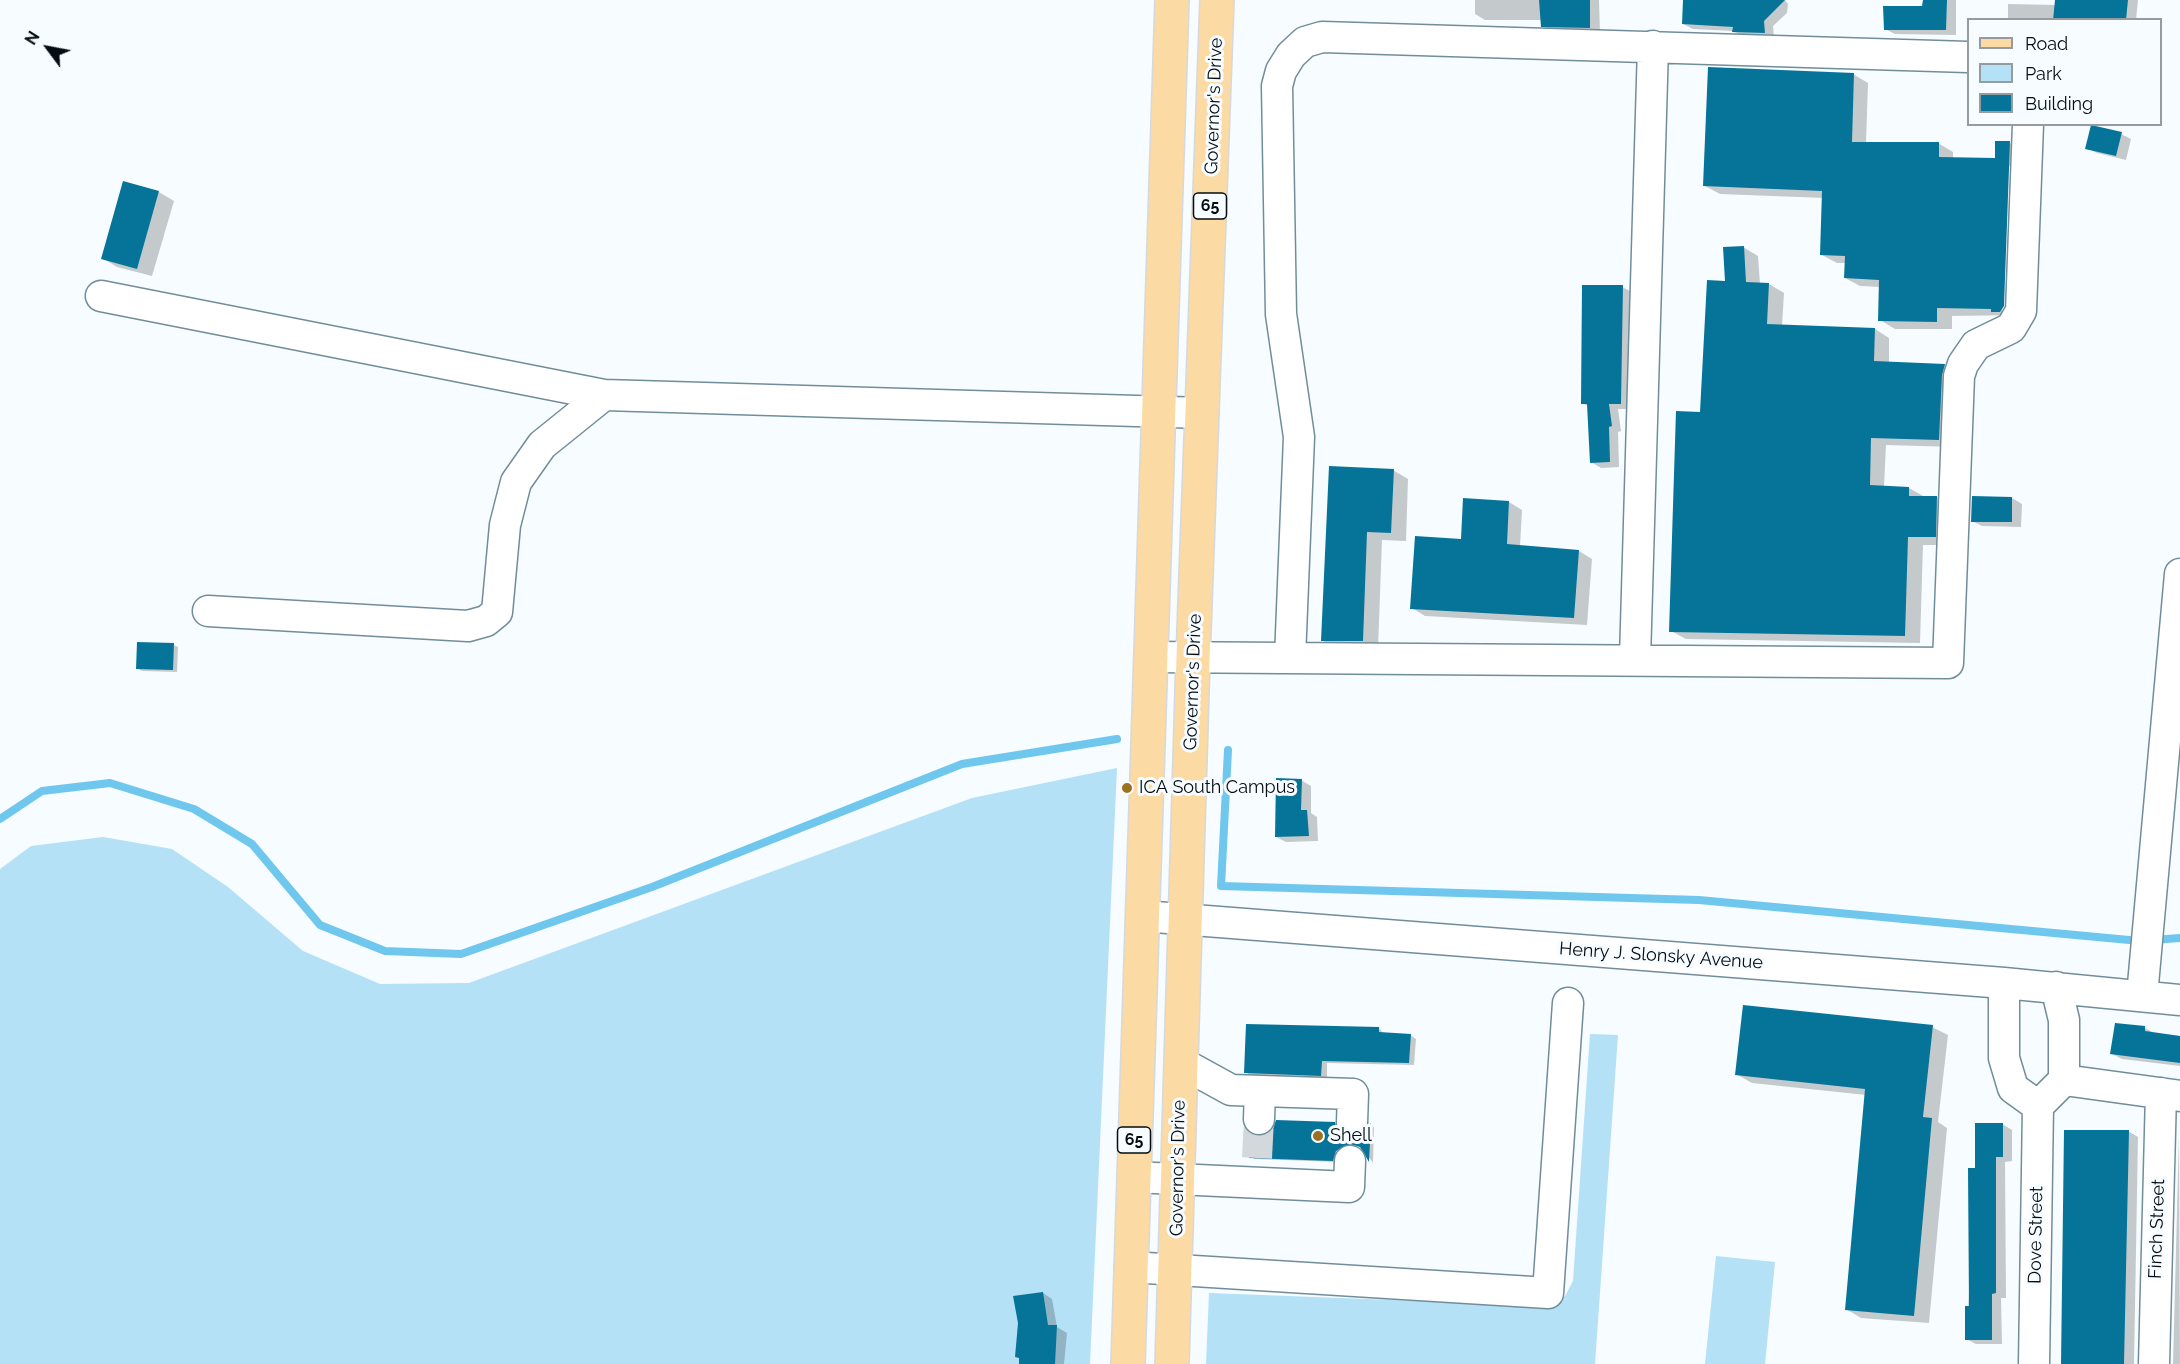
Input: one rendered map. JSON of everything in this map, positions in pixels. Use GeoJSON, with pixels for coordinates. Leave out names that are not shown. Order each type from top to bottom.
{"type":"FeatureCollection","features":[{"type":"Feature","properties":{"kind":"main road","name":"65"},"geometry":{"type":"LineString","coordinates":[[1128,1364],[1172,0]]}},
{"type":"Feature","properties":{"kind":"main road","name":"Governor's Drive"},"geometry":{"type":"LineString","coordinates":[[1172,1364],[1193,658],[1217,0]]}},
{"type":"Feature","properties":{"kind":"street"},"geometry":{"type":"LineString","coordinates":[[1290,658],[1299,437],[1281,314],[1277,86],[1281,71],[1291,55],[1305,42],[1322,37],[1967,57]]}},
{"type":"Feature","properties":{"kind":"street"},"geometry":{"type":"LineString","coordinates":[[1635,659],[1653,46]]}},
{"type":"Feature","properties":{"kind":"street"},"geometry":{"type":"LineString","coordinates":[[1151,657],[1948,663],[1959,376],[1963,364],[1976,345],[2011,328],[2021,310],[2028,126]]}},
{"type":"Feature","properties":{"kind":"street"},"geometry":{"type":"LineString","coordinates":[[101,296],[604,396],[1203,413]]}},
{"type":"Feature","properties":{"kind":"street"},"geometry":{"type":"LineString","coordinates":[[208,612],[468,626],[486,621],[497,612],[505,525],[516,482],[542,445],[604,396]]}},
{"type":"Feature","properties":{"kind":"street"},"geometry":{"type":"LineString","coordinates":[[2142,996],[2180,574]]}},
{"type":"Feature","properties":{"kind":"street","name":"Henry J. Slonsky Avenue"},"geometry":{"type":"LineString","coordinates":[[1142,916],[2004,982],[2180,1000]]}},
{"type":"Feature","properties":{"kind":"street"},"geometry":{"type":"LineString","coordinates":[[2004,982],[2004,1058],[2013,1088],[2038,1106],[2064,1080],[2064,1020],[2056,987]]}},
{"type":"Feature","properties":{"kind":"street"},"geometry":{"type":"LineString","coordinates":[[1130,1267],[1548,1293],[1568,1004]]}},
{"type":"Feature","properties":{"kind":"street"},"geometry":{"type":"LineString","coordinates":[[1180,1062],[1259,1105],[1353,1094],[1352,1123]]}},
{"type":"Feature","properties":{"kind":"street"},"geometry":{"type":"LineString","coordinates":[[2064,1080],[2170,1095]]}},
{"type":"Feature","properties":{"kind":"street","name":"Finch Street"},"geometry":{"type":"LineString","coordinates":[[2154,1364],[2170,1095]]}},
{"type":"Feature","properties":{"kind":"street","name":"Dove Street"},"geometry":{"type":"LineString","coordinates":[[2034,1364],[2038,1106]]}},
{"type":"Feature","properties":{"kind":"street"},"geometry":{"type":"LineString","coordinates":[[1133,1178],[1177,1181],[1256,1171],[1349,1187],[1350,1161]]}},
{"type":"Feature","properties":{"kind":"green space"},"geometry":{"type":"Polygon","coordinates":[[[1117,768],[1090,1364],[0,1364],[0,869],[31,846],[103,837],[172,849],[228,887],[303,951],[380,984],[469,983],[972,798],[1117,768]]]}},
{"type":"Feature","properties":{"kind":"green space"},"geometry":{"type":"Polygon","coordinates":[[[1590,1034],[1618,1035],[1595,1364],[1206,1364],[1209,1293],[1552,1306],[1565,1296],[1573,1281],[1590,1034]]]}},
{"type":"Feature","properties":{"kind":"green space"},"geometry":{"type":"Polygon","coordinates":[[[1716,1256],[1775,1262],[1765,1364],[1705,1364],[1716,1256]]]}},
{"type":"Feature","properties":{"kind":"building"},"geometry":{"type":"Polygon","coordinates":[[[1539,0],[1590,0],[1590,28],[1541,27],[1539,0]]]}},
{"type":"Feature","properties":{"kind":"building"},"geometry":{"type":"Polygon","coordinates":[[[1683,0],[1785,0],[1764,21],[1765,33],[1732,32],[1733,27],[1682,24],[1683,0]]]}},
{"type":"Feature","properties":{"kind":"building"},"geometry":{"type":"Polygon","coordinates":[[[1923,0],[1947,0],[1946,30],[1884,30],[1883,6],[1922,6],[1923,0]]]}},
{"type":"Feature","properties":{"kind":"building"},"geometry":{"type":"Polygon","coordinates":[[[2055,0],[2128,0],[2126,18],[2053,18],[2055,0]]]}},
{"type":"Feature","properties":{"kind":"building"},"geometry":{"type":"Polygon","coordinates":[[[1708,67],[1854,73],[1852,142],[1939,142],[1939,157],[1995,158],[1995,141],[2010,141],[2004,306],[2000,312],[1991,312],[1991,309],[1937,308],[1937,322],[1878,321],[1879,280],[1844,278],[1845,256],[1820,255],[1822,191],[1703,186],[1708,67]]]}},
{"type":"Feature","properties":{"kind":"building"},"geometry":{"type":"Polygon","coordinates":[[[2091,126],[2122,132],[2116,156],[2085,149],[2091,126]]]}},
{"type":"Feature","properties":{"kind":"building"},"geometry":{"type":"Polygon","coordinates":[[[123,181],[159,191],[137,269],[101,259],[123,181]]]}},
{"type":"Feature","properties":{"kind":"building"},"geometry":{"type":"Polygon","coordinates":[[[1744,246],[1746,282],[1769,283],[1767,324],[1875,328],[1874,361],[1945,364],[1942,375],[1939,440],[1871,438],[1870,485],[1909,487],[1909,496],[1937,496],[1936,537],[1908,537],[1905,636],[1669,632],[1676,411],[1700,412],[1707,280],[1725,281],[1723,247],[1744,246]]]}},
{"type":"Feature","properties":{"kind":"building"},"geometry":{"type":"Polygon","coordinates":[[[1582,285],[1623,285],[1621,404],[1609,404],[1612,426],[1609,427],[1610,462],[1590,463],[1587,404],[1581,404],[1582,285]]]}},
{"type":"Feature","properties":{"kind":"building"},"geometry":{"type":"Polygon","coordinates":[[[1329,466],[1394,469],[1391,533],[1367,532],[1363,641],[1321,641],[1329,466]]]}},
{"type":"Feature","properties":{"kind":"building"},"geometry":{"type":"Polygon","coordinates":[[[1972,496],[2012,497],[2012,522],[1971,522],[1972,496]]]}},
{"type":"Feature","properties":{"kind":"building"},"geometry":{"type":"Polygon","coordinates":[[[1463,498],[1509,501],[1507,544],[1579,550],[1574,618],[1410,609],[1415,536],[1461,539],[1463,498]]]}},
{"type":"Feature","properties":{"kind":"building"},"geometry":{"type":"Polygon","coordinates":[[[137,642],[174,643],[173,670],[136,669],[137,642]]]}},
{"type":"Feature","properties":{"kind":"building"},"geometry":{"type":"Polygon","coordinates":[[[1276,778],[1302,779],[1301,810],[1307,810],[1309,836],[1275,837],[1276,778]]]}},
{"type":"Feature","properties":{"kind":"building"},"geometry":{"type":"Polygon","coordinates":[[[1743,1005],[1933,1025],[1923,1117],[1932,1118],[1914,1316],[1845,1310],[1865,1089],[1735,1075],[1743,1005]]]}},
{"type":"Feature","properties":{"kind":"building"},"geometry":{"type":"Polygon","coordinates":[[[2115,1023],[2145,1026],[2145,1031],[2180,1036],[2180,1063],[2110,1054],[2115,1023]]]}},
{"type":"Feature","properties":{"kind":"building"},"geometry":{"type":"Polygon","coordinates":[[[1246,1024],[1379,1027],[1379,1032],[1411,1034],[1409,1063],[1322,1061],[1321,1076],[1244,1073],[1246,1024]]]}},
{"type":"Feature","properties":{"kind":"building"},"geometry":{"type":"Polygon","coordinates":[[[1276,1120],[1335,1122],[1337,1132],[1351,1140],[1361,1138],[1371,1123],[1369,1162],[1360,1147],[1350,1144],[1336,1151],[1333,1161],[1249,1158],[1250,1134],[1258,1136],[1267,1134],[1273,1129],[1276,1120]]]}},
{"type":"Feature","properties":{"kind":"building"},"geometry":{"type":"Polygon","coordinates":[[[1975,1123],[2003,1123],[2003,1157],[1996,1157],[1996,1293],[1992,1294],[1992,1340],[1965,1340],[1965,1306],[1969,1306],[1968,1168],[1975,1168],[1975,1123]]]}},
{"type":"Feature","properties":{"kind":"building"},"geometry":{"type":"Polygon","coordinates":[[[2064,1130],[2129,1130],[2124,1364],[2061,1364],[2064,1130]]]}},
{"type":"Feature","properties":{"kind":"building"},"geometry":{"type":"Polygon","coordinates":[[[1043,1292],[1048,1325],[1057,1325],[1055,1364],[1019,1364],[1019,1358],[1015,1357],[1018,1323],[1013,1296],[1043,1292]]]}},
{"type":"Feature","properties":{"kind":"waterway"},"geometry":{"type":"LineString","coordinates":[[0,819],[42,791],[110,783],[194,809],[252,844],[320,925],[385,951],[461,954],[652,887],[962,764],[1117,739]]}},
{"type":"Feature","properties":{"kind":"waterway"},"geometry":{"type":"LineString","coordinates":[[1228,750],[1221,886],[1699,900],[2140,941]]}},
{"type":"Feature","properties":{"kind":"waterway"},"geometry":{"type":"LineString","coordinates":[[2152,940],[2180,938]]}},
{"type":"Feature","properties":{"kind":"tunnel"},"geometry":{"type":"LineString","coordinates":[[1257,1158],[1259,1119]]}},
{"type":"Feature","properties":{"kind":"place","name":"ICA South Campus"},"geometry":{"type":"Point","coordinates":[1127,788]}},
{"type":"Feature","properties":{"kind":"place","name":"Shell"},"geometry":{"type":"Point","coordinates":[1318,1136]}}]}
